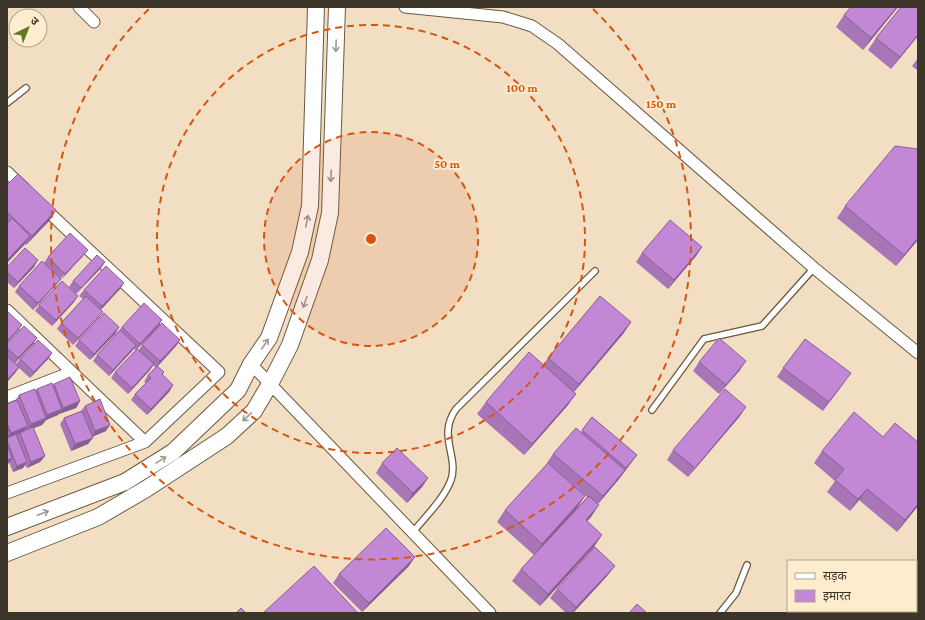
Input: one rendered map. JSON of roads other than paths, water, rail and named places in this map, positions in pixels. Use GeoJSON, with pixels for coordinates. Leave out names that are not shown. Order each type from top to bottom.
{"type":"FeatureCollection","features":[{"type":"Feature","properties":{"kind":"street"},"geometry":{"type":"LineString","coordinates":[[79,7],[94,22]]}},
{"type":"Feature","properties":{"kind":"street"},"geometry":{"type":"LineString","coordinates":[[7,527],[125,482],[173,452],[238,390],[251,364],[269,338],[300,252],[310,206],[316,7]]}},
{"type":"Feature","properties":{"kind":"street"},"geometry":{"type":"LineString","coordinates":[[7,553],[98,517],[146,489],[227,436],[254,411],[290,345],[320,260],[330,213],[337,7]]}},
{"type":"Feature","properties":{"kind":"street"},"geometry":{"type":"LineString","coordinates":[[405,7],[503,17],[532,26],[558,44],[814,268],[918,353]]}},
{"type":"Feature","properties":{"kind":"street"},"geometry":{"type":"LineString","coordinates":[[7,172],[220,372],[145,442],[7,493]]}},
{"type":"Feature","properties":{"kind":"street"},"geometry":{"type":"LineString","coordinates":[[7,310],[145,442]]}},
{"type":"Feature","properties":{"kind":"street"},"geometry":{"type":"LineString","coordinates":[[251,364],[490,613]]}},
{"type":"Feature","properties":{"kind":"street"},"geometry":{"type":"LineString","coordinates":[[7,397],[72,372]]}},
{"type":"Feature","properties":{"kind":"lane"},"geometry":{"type":"LineString","coordinates":[[7,103],[26,88]]}},
{"type":"Feature","properties":{"kind":"lane"},"geometry":{"type":"LineString","coordinates":[[652,410],[704,339],[762,326],[814,268]]}},
{"type":"Feature","properties":{"kind":"lane"},"geometry":{"type":"LineString","coordinates":[[413,532],[446,492],[452,479],[447,428],[450,418],[456,409],[595,271]]}},
{"type":"Feature","properties":{"kind":"lane"},"geometry":{"type":"LineString","coordinates":[[720,613],[736,593],[747,565]]}}]}
